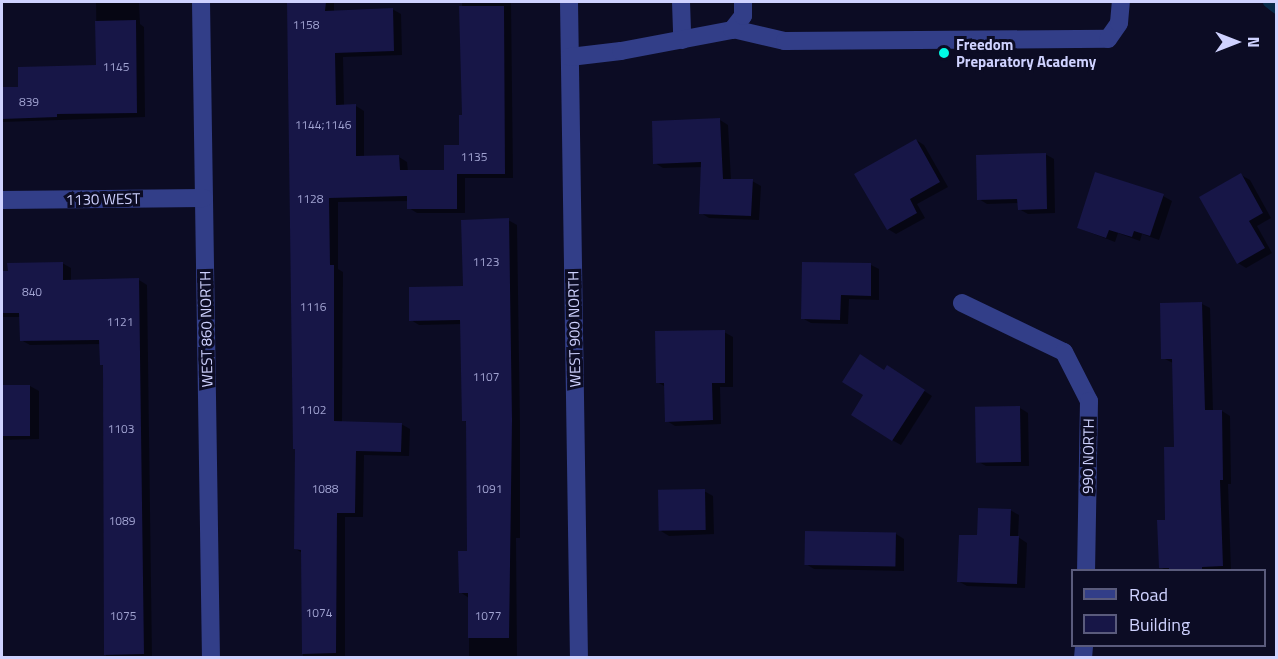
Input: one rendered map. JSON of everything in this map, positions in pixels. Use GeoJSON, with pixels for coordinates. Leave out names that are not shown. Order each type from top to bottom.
{"type":"FeatureCollection","features":[{"type":"Feature","properties":{"kind":"street","name":"WEST 860 NORTH"},"geometry":{"type":"LineString","coordinates":[[201,2],[211,657]]}},
{"type":"Feature","properties":{"kind":"street","name":"WEST 900 NORTH"},"geometry":{"type":"LineString","coordinates":[[569,2],[579,657]]}},
{"type":"Feature","properties":{"kind":"street"},"geometry":{"type":"LineString","coordinates":[[681,2],[682,40]]}},
{"type":"Feature","properties":{"kind":"street"},"geometry":{"type":"LineString","coordinates":[[733,29],[743,16],[743,2]]}},
{"type":"Feature","properties":{"kind":"street"},"geometry":{"type":"LineString","coordinates":[[570,57],[682,40],[733,29],[785,41],[1108,39],[1119,23],[1121,2]]}},
{"type":"Feature","properties":{"kind":"street","name":"1130 WEST"},"geometry":{"type":"LineString","coordinates":[[2,200],[204,198]]}},
{"type":"Feature","properties":{"kind":"street","name":"990 NORTH"},"geometry":{"type":"LineString","coordinates":[[962,303],[1064,352],[1089,401],[1086,569]]}},
{"type":"Feature","properties":{"kind":"building"},"geometry":{"type":"Polygon","coordinates":[[[287,2],[326,2],[325,11],[393,8],[394,51],[335,53],[336,105],[356,104],[356,156],[399,155],[400,170],[444,170],[444,145],[459,145],[459,115],[462,115],[459,6],[504,6],[505,174],[457,174],[457,209],[407,209],[407,196],[329,198],[330,265],[334,265],[334,421],[402,423],[401,452],[356,451],[355,513],[337,513],[336,653],[302,654],[301,550],[294,549],[295,449],[293,449],[287,2]]]}},
{"type":"Feature","properties":{"kind":"building"},"geometry":{"type":"Polygon","coordinates":[[[136,20],[137,113],[57,114],[57,117],[2,119],[2,87],[18,87],[18,67],[96,65],[95,21],[136,20]]]}},
{"type":"Feature","properties":{"kind":"building"},"geometry":{"type":"Polygon","coordinates":[[[720,118],[723,179],[753,179],[751,216],[699,214],[701,162],[653,164],[652,121],[720,118]]]}},
{"type":"Feature","properties":{"kind":"building"},"geometry":{"type":"Polygon","coordinates":[[[916,139],[940,182],[910,199],[917,213],[887,230],[854,174],[916,139]]]}},
{"type":"Feature","properties":{"kind":"building"},"geometry":{"type":"Polygon","coordinates":[[[1046,153],[1047,209],[1018,210],[1017,199],[977,200],[976,155],[1046,153]]]}},
{"type":"Feature","properties":{"kind":"building"},"geometry":{"type":"Polygon","coordinates":[[[1095,172],[1164,194],[1150,236],[1134,231],[1132,237],[1109,230],[1106,238],[1077,228],[1095,172]]]}},
{"type":"Feature","properties":{"kind":"building"},"geometry":{"type":"Polygon","coordinates":[[[1241,173],[1263,213],[1249,221],[1265,248],[1237,264],[1199,197],[1241,173]]]}},
{"type":"Feature","properties":{"kind":"building"},"geometry":{"type":"Polygon","coordinates":[[[509,218],[512,420],[509,638],[468,638],[468,593],[459,593],[458,551],[467,551],[466,421],[462,421],[460,320],[409,321],[409,287],[463,286],[461,220],[509,218]]]}},
{"type":"Feature","properties":{"kind":"building"},"geometry":{"type":"Polygon","coordinates":[[[63,262],[63,280],[139,278],[144,654],[104,655],[103,365],[100,365],[99,340],[20,341],[19,313],[2,313],[2,271],[8,271],[7,263],[63,262]]]}},
{"type":"Feature","properties":{"kind":"building"},"geometry":{"type":"Polygon","coordinates":[[[802,262],[871,263],[871,296],[841,295],[840,320],[801,319],[802,262]]]}},
{"type":"Feature","properties":{"kind":"building"},"geometry":{"type":"Polygon","coordinates":[[[1202,302],[1205,410],[1222,410],[1223,480],[1220,480],[1223,566],[1202,567],[1202,569],[1159,568],[1157,520],[1165,520],[1164,447],[1174,447],[1172,359],[1161,359],[1160,303],[1202,302]]]}},
{"type":"Feature","properties":{"kind":"building"},"geometry":{"type":"Polygon","coordinates":[[[725,330],[725,383],[712,383],[713,420],[665,422],[664,383],[656,383],[655,331],[725,330]]]}},
{"type":"Feature","properties":{"kind":"building"},"geometry":{"type":"Polygon","coordinates":[[[860,354],[884,370],[887,365],[925,390],[892,441],[851,415],[863,395],[842,382],[860,354]]]}},
{"type":"Feature","properties":{"kind":"building"},"geometry":{"type":"Polygon","coordinates":[[[2,385],[30,385],[30,436],[2,436],[2,385]]]}},
{"type":"Feature","properties":{"kind":"building"},"geometry":{"type":"Polygon","coordinates":[[[1020,406],[1021,462],[976,463],[975,407],[1020,406]]]}},
{"type":"Feature","properties":{"kind":"building"},"geometry":{"type":"Polygon","coordinates":[[[705,489],[706,530],[659,531],[658,490],[705,489]]]}},
{"type":"Feature","properties":{"kind":"building"},"geometry":{"type":"Polygon","coordinates":[[[978,508],[1011,509],[1010,536],[1019,536],[1017,584],[957,582],[959,535],[977,535],[978,508]]]}},
{"type":"Feature","properties":{"kind":"building"},"geometry":{"type":"Polygon","coordinates":[[[805,531],[896,533],[895,567],[804,565],[805,531]]]}},
{"type":"Feature","properties":{"kind":"waterway"},"geometry":{"type":"LineString","coordinates":[[1267,2],[1276,9]]}},
{"type":"Feature","properties":{"kind":"place","name":"Freedom Preparatory Academy"},"geometry":{"type":"Point","coordinates":[944,53]}}]}
